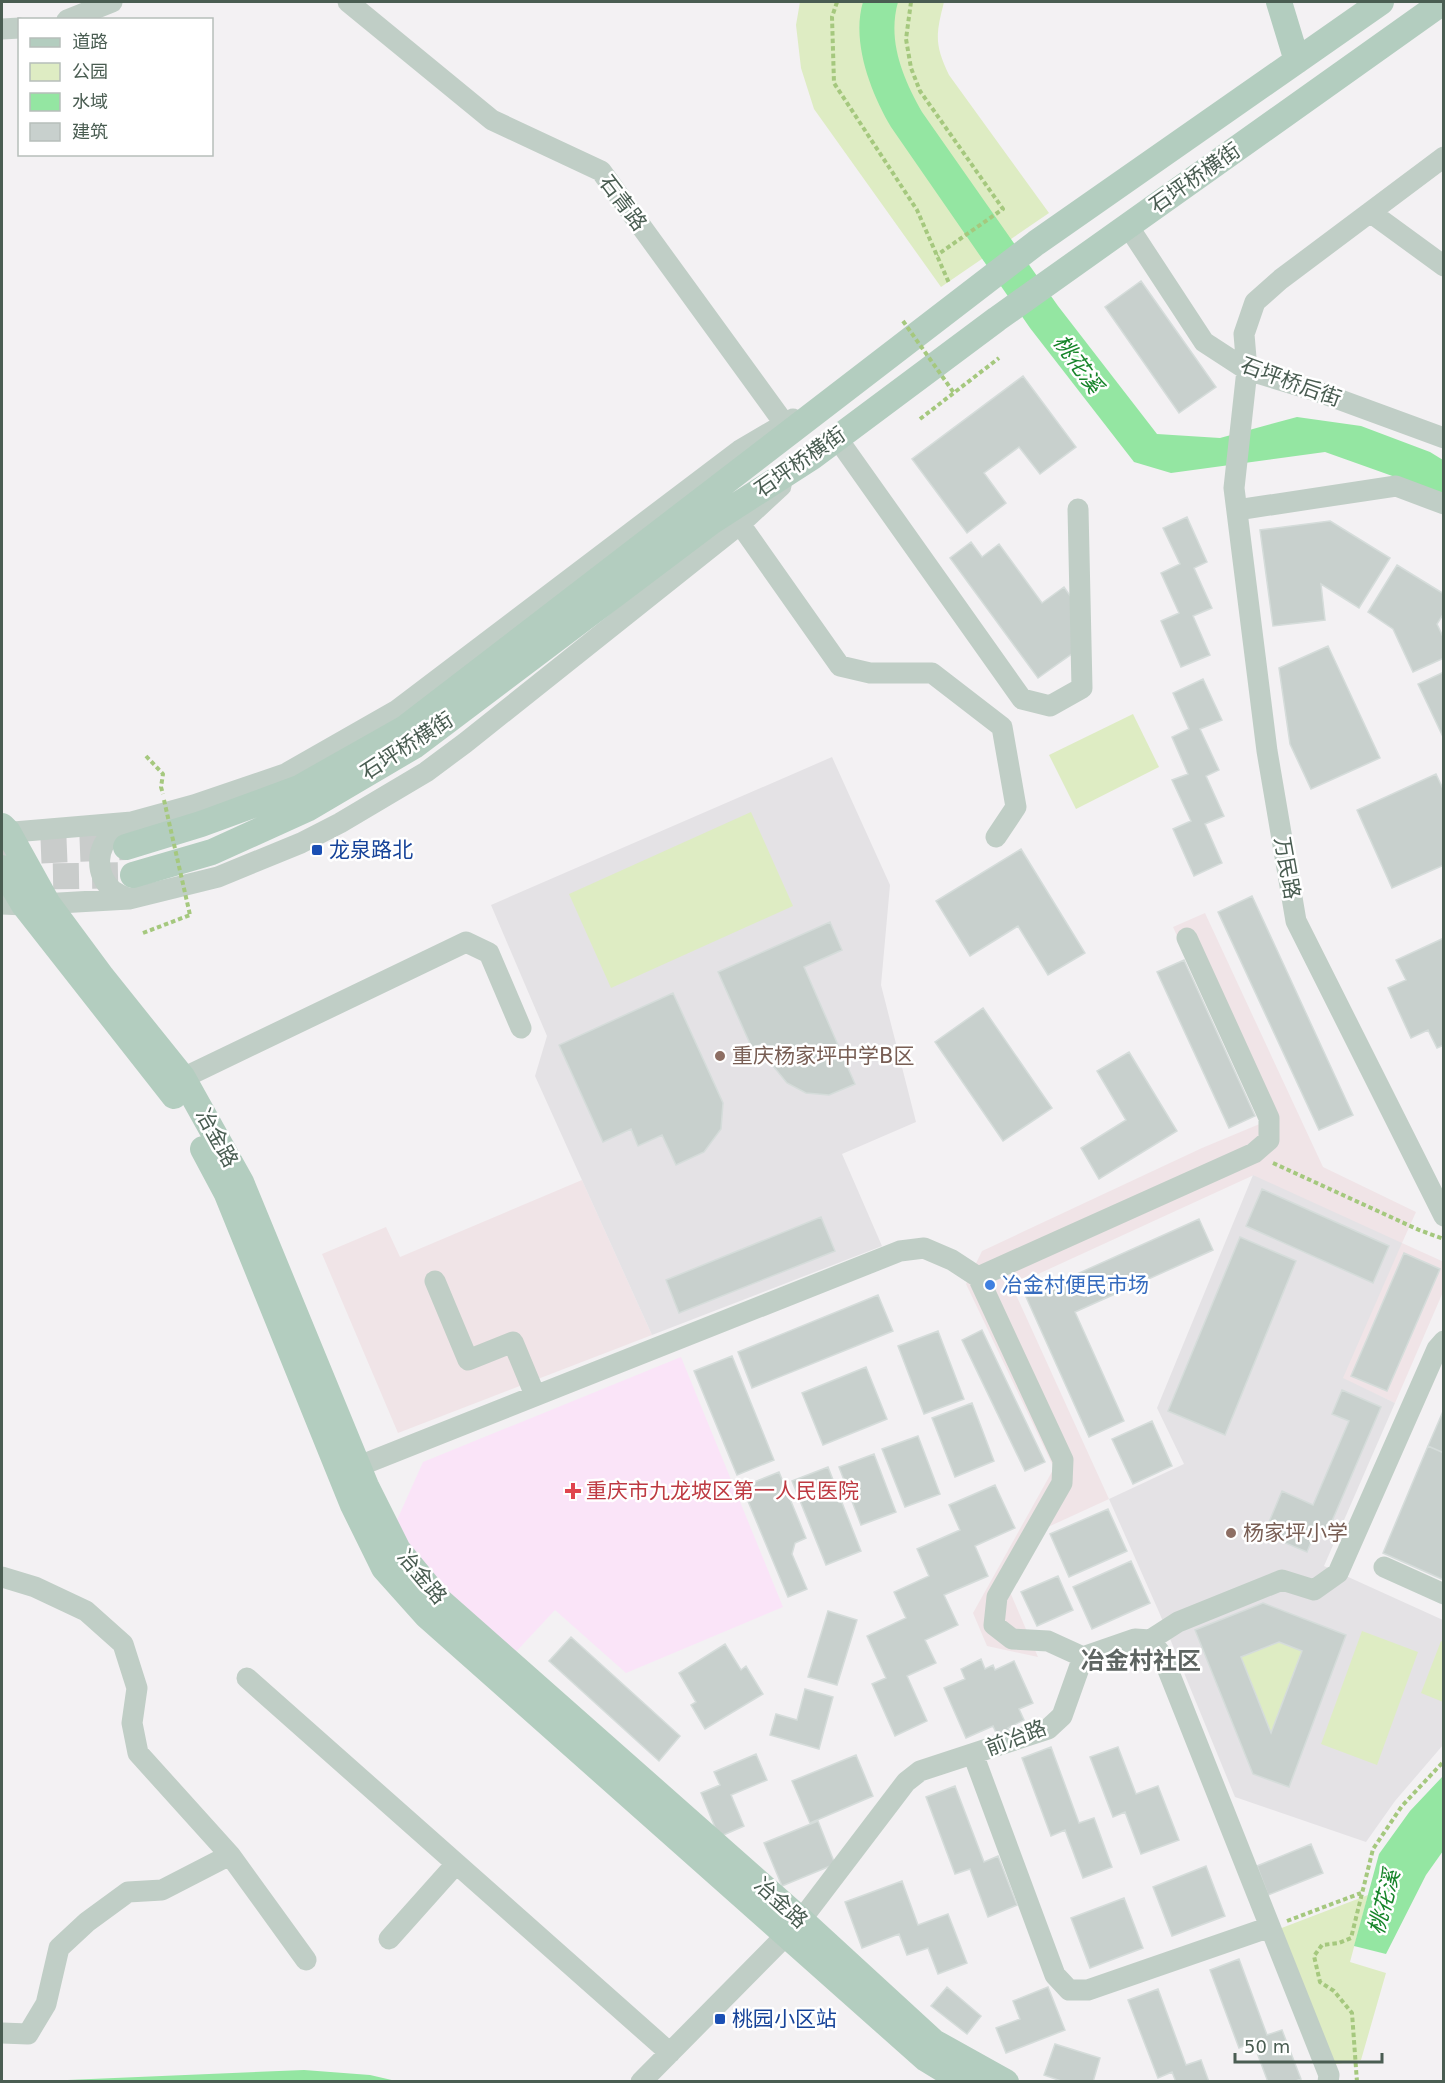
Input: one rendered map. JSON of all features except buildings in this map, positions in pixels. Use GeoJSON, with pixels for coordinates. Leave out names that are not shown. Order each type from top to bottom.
{"type":"FeatureCollection","features":[{"type":"Feature","properties":{"kind":"main road"},"geometry":{"type":"LineString","coordinates":[[1279,2],[1297,61]]}},
{"type":"Feature","properties":{"kind":"main road","name":"石坪桥横街"},"geometry":{"type":"LineString","coordinates":[[126,847],[201,824],[299,788],[405,728],[978,286],[1381,2]]}},
{"type":"Feature","properties":{"kind":"main road","name":"石坪桥横街"},"geometry":{"type":"LineString","coordinates":[[131,887],[306,809],[414,746],[711,522],[812,457],[997,319],[1443,2]]}},
{"type":"Feature","properties":{"kind":"main road"},"geometry":{"type":"LineString","coordinates":[[4,830],[24,904]]}},
{"type":"Feature","properties":{"kind":"main road"},"geometry":{"type":"LineString","coordinates":[[2,868],[24,904]]}},
{"type":"Feature","properties":{"kind":"main road","name":"冶金路"},"geometry":{"type":"LineString","coordinates":[[24,904],[102,977],[183,1078],[241,1182],[384,1568],[427,1616],[794,1928],[934,2042],[1006,2082]]}},
{"type":"Feature","properties":{"kind":"main road","name":"冶金路"},"geometry":{"type":"LineString","coordinates":[[24,904],[88,989],[171,1091],[226,1194],[349,1469]]}},
{"type":"Feature","properties":{"kind":"main road","name":"冶金路"},"geometry":{"type":"LineString","coordinates":[[794,1928],[926,2060],[964,2082]]}},
{"type":"Feature","properties":{"kind":"street"},"geometry":{"type":"LineString","coordinates":[[72,18],[112,2]]}},
{"type":"Feature","properties":{"kind":"street","name":"石青路"},"geometry":{"type":"LineString","coordinates":[[348,2],[492,120],[601,171],[784,423]]}},
{"type":"Feature","properties":{"kind":"street"},"geometry":{"type":"LineString","coordinates":[[2,29],[18,28]]}},
{"type":"Feature","properties":{"kind":"street","name":"万民路"},"geometry":{"type":"LineString","coordinates":[[1443,157],[1281,279],[1255,302],[1244,334],[1246,376],[1234,488],[1267,751],[1296,921],[1443,1216]]}},
{"type":"Feature","properties":{"kind":"street"},"geometry":{"type":"LineString","coordinates":[[1370,212],[1443,266]]}},
{"type":"Feature","properties":{"kind":"street","name":"石坪桥后街"},"geometry":{"type":"LineString","coordinates":[[1128,226],[1204,342],[1246,376],[1316,391],[1443,438]]}},
{"type":"Feature","properties":{"kind":"street"},"geometry":{"type":"LineString","coordinates":[[4,830],[132,822],[194,805],[285,774],[397,710],[740,450],[784,423],[833,399]]}},
{"type":"Feature","properties":{"kind":"street"},"geometry":{"type":"LineString","coordinates":[[837,438],[1022,699],[1050,706],[1082,688],[1078,509]]}},
{"type":"Feature","properties":{"kind":"street"},"geometry":{"type":"LineString","coordinates":[[24,904],[131,887],[218,877],[260,861],[320,833],[407,784],[465,743],[741,524],[812,457]]}},
{"type":"Feature","properties":{"kind":"street"},"geometry":{"type":"LineString","coordinates":[[1237,510],[1396,486],[1443,504]]}},
{"type":"Feature","properties":{"kind":"street"},"geometry":{"type":"LineString","coordinates":[[741,524],[840,666],[870,672],[932,673],[1002,727],[1017,807],[996,837]]}},
{"type":"Feature","properties":{"kind":"street"},"geometry":{"type":"LineString","coordinates":[[131,887],[114,891],[104,880],[100,866],[100,852],[114,832],[132,822]]}},
{"type":"Feature","properties":{"kind":"street"},"geometry":{"type":"LineString","coordinates":[[978,1277],[1254,1153],[1269,1140],[1269,1118],[1187,938]]}},
{"type":"Feature","properties":{"kind":"street"},"geometry":{"type":"LineString","coordinates":[[183,1078],[466,942],[489,953],[520,1028]]}},
{"type":"Feature","properties":{"kind":"street"},"geometry":{"type":"LineString","coordinates":[[349,1469],[900,1251],[924,1248],[952,1260],[978,1277],[1063,1460],[1062,1483],[997,1597],[994,1625],[1012,1640],[1048,1641],[1083,1657],[1135,1639],[1150,1640],[1178,1622],[1282,1581],[1314,1590],[1338,1573],[1441,1347]]}},
{"type":"Feature","properties":{"kind":"street"},"geometry":{"type":"LineString","coordinates":[[435,1281],[468,1360],[513,1342],[535,1395]]}},
{"type":"Feature","properties":{"kind":"street"},"geometry":{"type":"LineString","coordinates":[[1384,1567],[1443,1594]]}},
{"type":"Feature","properties":{"kind":"street"},"geometry":{"type":"LineString","coordinates":[[2,1577],[35,1587],[86,1611],[123,1644],[137,1688],[132,1723],[138,1753],[230,1855],[306,1960]]}},
{"type":"Feature","properties":{"kind":"street"},"geometry":{"type":"LineString","coordinates":[[1150,1640],[1162,1655],[1329,2075],[1328,2082]]}},
{"type":"Feature","properties":{"kind":"street","name":"前冶路"},"geometry":{"type":"LineString","coordinates":[[641,2082],[794,1928],[906,1782],[920,1771],[1048,1729],[1062,1716],[1083,1657]]}},
{"type":"Feature","properties":{"kind":"street"},"geometry":{"type":"LineString","coordinates":[[247,1678],[670,2053]]}},
{"type":"Feature","properties":{"kind":"street"},"geometry":{"type":"LineString","coordinates":[[973,1754],[1055,1975],[1069,1990],[1088,1990],[1270,1927]]}},
{"type":"Feature","properties":{"kind":"street"},"geometry":{"type":"LineString","coordinates":[[2,2033],[28,2034],[46,2004],[59,1948],[87,1922],[128,1892],[162,1890],[230,1855]]}},
{"type":"Feature","properties":{"kind":"street"},"geometry":{"type":"LineString","coordinates":[[389,1939],[456,1864]]}},
{"type":"Feature","properties":{"kind":"path"},"geometry":{"type":"LineString","coordinates":[[837,2],[832,17],[834,83],[917,210],[950,286]]}},
{"type":"Feature","properties":{"kind":"path"},"geometry":{"type":"LineString","coordinates":[[910,2],[906,39],[914,76],[920,91],[1003,209],[937,255]]}},
{"type":"Feature","properties":{"kind":"path"},"geometry":{"type":"LineString","coordinates":[[903,321],[954,393]]}},
{"type":"Feature","properties":{"kind":"path"},"geometry":{"type":"LineString","coordinates":[[920,419],[999,358]]}},
{"type":"Feature","properties":{"kind":"path"},"geometry":{"type":"LineString","coordinates":[[143,933],[190,915],[161,787],[163,774],[146,756]]}},
{"type":"Feature","properties":{"kind":"path"},"geometry":{"type":"LineString","coordinates":[[1287,1170],[1443,1239]]}},
{"type":"Feature","properties":{"kind":"path"},"geometry":{"type":"LineString","coordinates":[[1357,2082],[1352,2013],[1334,1990],[1320,1982],[1314,1956],[1322,1946],[1351,1938],[1373,1849],[1402,1806],[1443,1761]]}},
{"type":"Feature","properties":{"kind":"path"},"geometry":{"type":"LineString","coordinates":[[1270,1927],[1362,1893]]}},
{"type":"Feature","properties":{"kind":"shaded area","name":"重庆杨家坪中学B区"},"geometry":{"type":"Polygon","coordinates":[[[832,757],[890,885],[881,985],[916,1122],[842,1154],[882,1246],[652,1335],[535,1076],[547,1036],[491,905],[832,757]]]}},
{"type":"Feature","properties":{"kind":"shaded area","name":"冶金村便民市场"},"geometry":{"type":"Polygon","coordinates":[[[1205,913],[1323,1167],[1416,1212],[1402,1243],[1444,1262],[1443,1292],[1395,1403],[1343,1379],[1254,1175],[1012,1286],[1109,1499],[1048,1527],[1010,1592],[1038,1657],[987,1646],[973,1613],[1054,1468],[966,1284],[982,1251],[1202,1148],[1262,1123],[1173,927],[1205,913]]]}},
{"type":"Feature","properties":{"kind":"shaded area","name":"杨家坪小学"},"geometry":{"type":"Polygon","coordinates":[[[1253,1175],[1402,1243],[1343,1378],[1395,1403],[1324,1566],[1443,1620],[1443,1745],[1395,1801],[1366,1842],[1235,1797],[1159,1612],[1109,1499],[1184,1464],[1157,1408],[1253,1175]]]}},
{"type":"Feature","properties":{"kind":"shaded area"},"geometry":{"type":"Polygon","coordinates":[[[582,1180],[652,1335],[398,1433],[322,1254],[386,1227],[400,1257],[582,1180]]]}},
{"type":"Feature","properties":{"kind":"shaded area","name":"重庆市九龙坡区第一人民医院"},"geometry":{"type":"Polygon","coordinates":[[[681,1357],[783,1607],[626,1673],[555,1610],[512,1656],[449,1598],[407,1542],[397,1520],[423,1462],[681,1357]]]}},
{"type":"Feature","properties":{"kind":"green space"},"geometry":{"type":"Polygon","coordinates":[[[800,2],[944,2],[938,39],[941,55],[949,75],[1049,213],[941,287],[814,109],[801,68],[796,25],[800,2]]]}},
{"type":"Feature","properties":{"kind":"green space"},"geometry":{"type":"Polygon","coordinates":[[[1133,714],[1159,767],[1076,809],[1049,755],[1133,714]]]}},
{"type":"Feature","properties":{"kind":"green space"},"geometry":{"type":"Polygon","coordinates":[[[751,812],[793,906],[611,988],[569,894],[751,812]]]}},
{"type":"Feature","properties":{"kind":"green space"},"geometry":{"type":"Polygon","coordinates":[[[1362,1631],[1418,1652],[1377,1765],[1321,1744],[1362,1631]]]}},
{"type":"Feature","properties":{"kind":"green space"},"geometry":{"type":"Polygon","coordinates":[[[1441,1641],[1444,1642],[1443,1702],[1421,1693],[1441,1641]]]}},
{"type":"Feature","properties":{"kind":"green space"},"geometry":{"type":"Polygon","coordinates":[[[1279,1642],[1302,1651],[1271,1733],[1241,1657],[1279,1642]]]}},
{"type":"Feature","properties":{"kind":"green space"},"geometry":{"type":"Polygon","coordinates":[[[1368,1895],[1350,1962],[1386,1973],[1361,2060],[1331,2065],[1279,1929],[1368,1895]]]}},
{"type":"Feature","properties":{"kind":"water","name":"桃花溪"},"geometry":{"type":"Polygon","coordinates":[[[863,2],[898,2],[894,31],[899,59],[903,73],[922,112],[1058,306],[1157,434],[1220,438],[1297,417],[1361,426],[1430,452],[1443,460],[1443,494],[1325,452],[1171,473],[1134,462],[1030,328],[891,127],[876,99],[861,50],[860,17],[863,2]]]}},
{"type":"Feature","properties":{"kind":"water","name":"桃花溪"},"geometry":{"type":"Polygon","coordinates":[[[1443,1776],[1443,1851],[1426,1875],[1386,1954],[1354,1946],[1379,1854],[1410,1811],[1443,1776]]]}},
{"type":"Feature","properties":{"kind":"water"},"geometry":{"type":"Polygon","coordinates":[[[304,2070],[370,2075],[396,2081],[44,2081],[304,2070]]]}},
{"type":"Feature","properties":{"kind":"tunnel"},"geometry":{"type":"LineString","coordinates":[[2,852],[126,847]]}},
{"type":"Feature","properties":{"kind":"tunnel"},"geometry":{"type":"LineString","coordinates":[[14,877],[133,875]]}},
{"type":"Feature","properties":{"kind":"place","name":"龙泉路北"},"geometry":{"type":"Point","coordinates":[317,850]}},
{"type":"Feature","properties":{"kind":"place","name":"重庆杨家坪中学B区"},"geometry":{"type":"Point","coordinates":[720,1056]}},
{"type":"Feature","properties":{"kind":"place","name":"冶金村便民市场"},"geometry":{"type":"Point","coordinates":[990,1285]}},
{"type":"Feature","properties":{"kind":"place","name":"重庆市九龙坡区第一人民医院"},"geometry":{"type":"Point","coordinates":[573,1491]}},
{"type":"Feature","properties":{"kind":"place","name":"杨家坪小学"},"geometry":{"type":"Point","coordinates":[1231,1533]}},
{"type":"Feature","properties":{"kind":"place","name":"桃园小区站"},"geometry":{"type":"Point","coordinates":[720,2019]}},
{"type":"Feature","properties":{"kind":"district","name":"冶金村社区"},"geometry":{"type":"Point","coordinates":[1141,1661]}}]}
